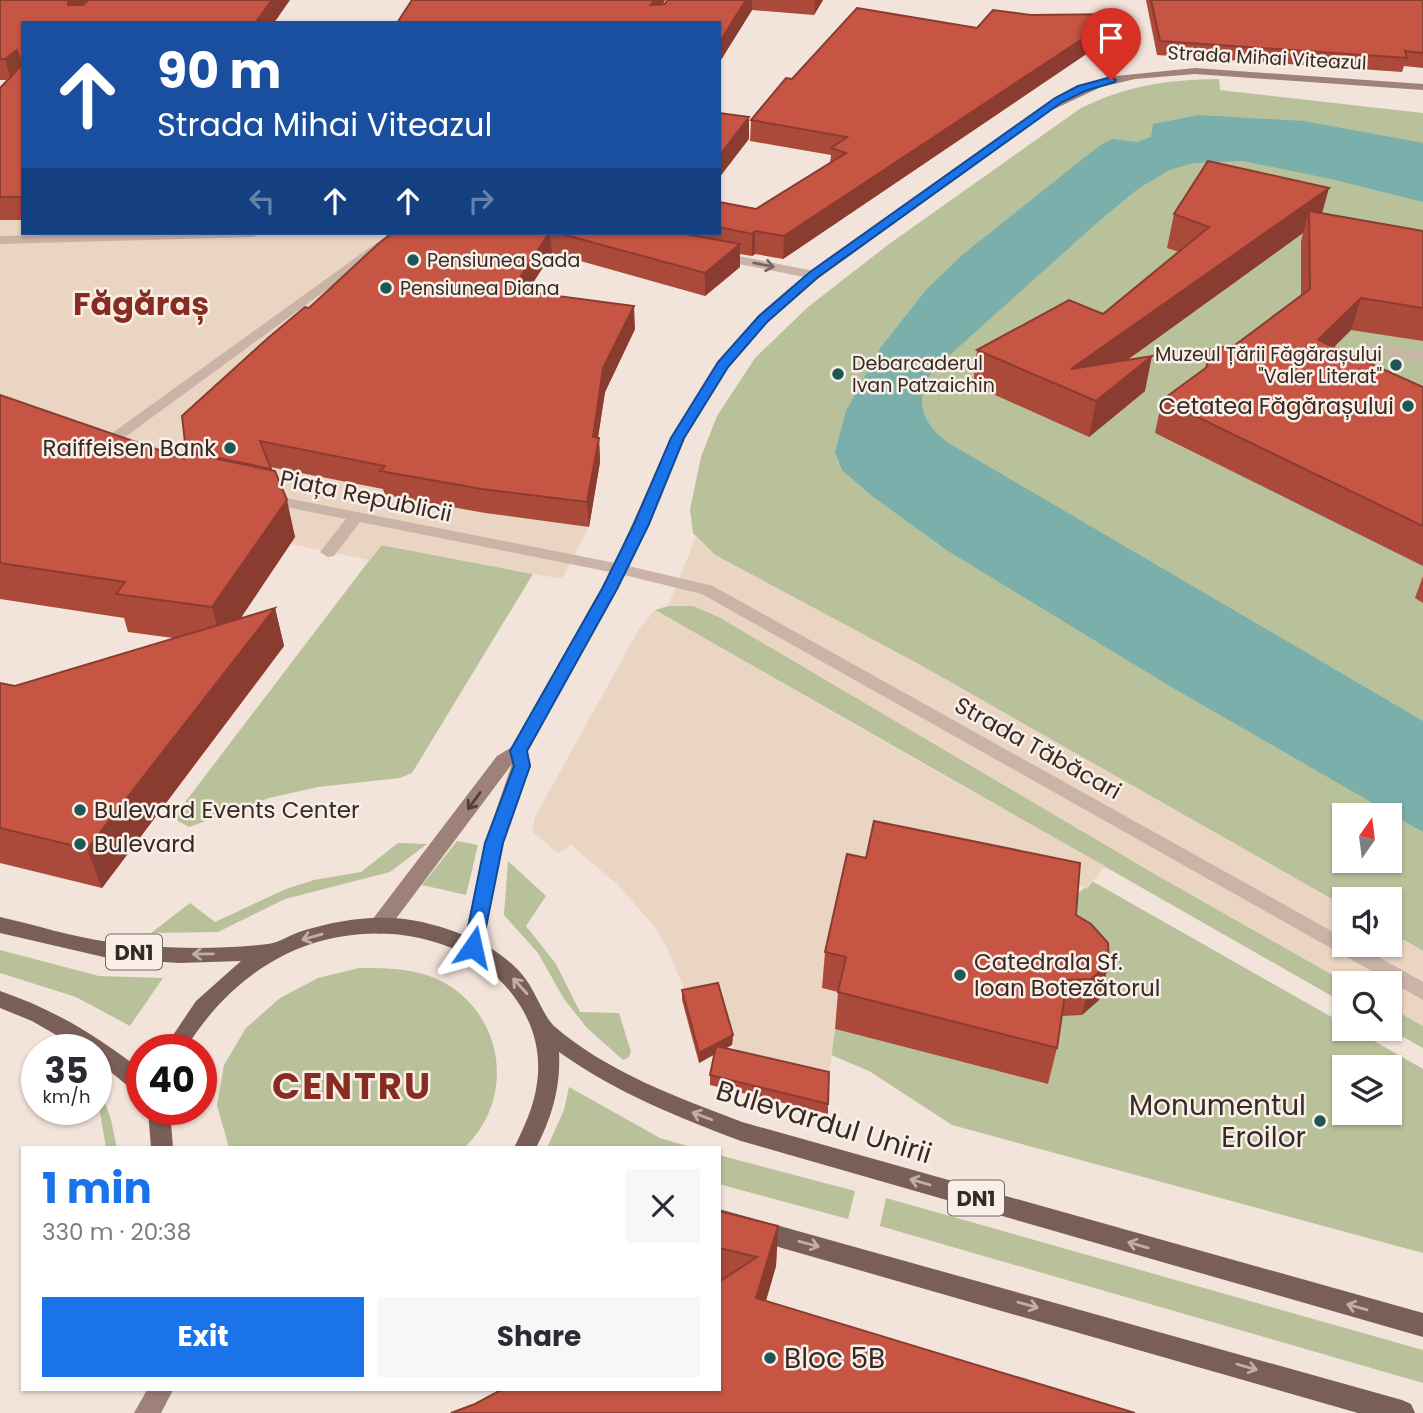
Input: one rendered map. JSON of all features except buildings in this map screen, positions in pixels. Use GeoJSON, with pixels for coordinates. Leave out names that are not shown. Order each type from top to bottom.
{"type":"FeatureCollection","features":[{"type":"Feature","properties":{"kind":"main road","name":"DN1"},"geometry":{"type":"LineString","coordinates":[[0,925],[108,950],[179,955],[271,952]]}},
{"type":"Feature","properties":{"kind":"main road","name":"DN1"},"geometry":{"type":"LineString","coordinates":[[182,1034],[210,998],[238,973],[271,952],[307,938],[343,929],[379,926],[444,935],[473,947],[499,963],[528,994],[545,1031],[550,1074],[540,1120],[526,1146]]}},
{"type":"Feature","properties":{"kind":"main road"},"geometry":{"type":"LineString","coordinates":[[0,999],[55,1020],[94,1044],[126,1071]]}},
{"type":"Feature","properties":{"kind":"main road","name":"Bulevardul Unirii"},"geometry":{"type":"LineString","coordinates":[[545,1031],[614,1077],[656,1098],[741,1131],[1423,1325]]}},
{"type":"Feature","properties":{"kind":"main road"},"geometry":{"type":"LineString","coordinates":[[160,1125],[162,1146]]}},
{"type":"Feature","properties":{"kind":"main road"},"geometry":{"type":"LineString","coordinates":[[721,1220],[1402,1413]]}},
{"type":"Feature","properties":{"kind":"street","name":"Strada Mihai Viteazul"},"geometry":{"type":"LineString","coordinates":[[518,751],[620,569],[678,438],[723,365],[763,319],[814,275],[1044,110],[1070,94],[1098,83],[1159,72],[1195,71],[1423,87]]}},
{"type":"Feature","properties":{"kind":"street"},"geometry":{"type":"LineString","coordinates":[[0,240],[181,235]]}},
{"type":"Feature","properties":{"kind":"street"},"geometry":{"type":"LineString","coordinates":[[133,449],[110,435],[395,235]]}},
{"type":"Feature","properties":{"kind":"street"},"geometry":{"type":"LineString","coordinates":[[708,254],[814,275]]}},
{"type":"Feature","properties":{"kind":"street"},"geometry":{"type":"LineString","coordinates":[[1352,376],[1340,371],[1369,347],[1423,357]]}},
{"type":"Feature","properties":{"kind":"street","name":"Piața Republicii"},"geometry":{"type":"LineString","coordinates":[[256,496],[355,518],[620,569]]}},
{"type":"Feature","properties":{"kind":"street"},"geometry":{"type":"LineString","coordinates":[[328,552],[355,518]]}},
{"type":"Feature","properties":{"kind":"street","name":"Strada Tăbăcari"},"geometry":{"type":"LineString","coordinates":[[620,569],[707,590],[1423,992]]}},
{"type":"Feature","properties":{"kind":"street"},"geometry":{"type":"LineString","coordinates":[[379,926],[503,761],[518,751],[522,766],[494,843],[473,947]]}},
{"type":"Feature","properties":{"kind":"street"},"geometry":{"type":"LineString","coordinates":[[147,1413],[160,1391]]}},
{"type":"Feature","properties":{"kind":"green space"},"geometry":{"type":"Polygon","coordinates":[[[1219,79],[1220,90],[1423,113],[1423,951],[1402,939],[1402,887],[1332,887],[1332,899],[922,666],[715,555],[693,533],[690,509],[701,457],[717,416],[755,358],[808,307],[889,244],[1081,108],[1115,94],[1165,83],[1219,79]]]}},
{"type":"Feature","properties":{"kind":"green space"},"geometry":{"type":"Polygon","coordinates":[[[381,545],[533,574],[412,773],[400,778],[318,787],[269,798],[189,827],[173,818],[381,545]]]}},
{"type":"Feature","properties":{"kind":"green space"},"geometry":{"type":"Polygon","coordinates":[[[668,606],[694,606],[719,617],[1155,874],[1332,974],[1332,996],[655,610],[668,606]]]}},
{"type":"Feature","properties":{"kind":"green space"},"geometry":{"type":"Polygon","coordinates":[[[457,841],[478,845],[466,895],[422,885],[457,841]]]}},
{"type":"Feature","properties":{"kind":"green space"},"geometry":{"type":"Polygon","coordinates":[[[398,843],[427,844],[390,872],[285,899],[218,932],[151,933],[190,903],[215,922],[286,889],[314,880],[361,872],[398,843]]]}},
{"type":"Feature","properties":{"kind":"green space"},"geometry":{"type":"Polygon","coordinates":[[[508,861],[546,896],[526,926],[556,964],[580,1012],[619,1013],[631,1052],[628,1058],[623,1060],[587,1028],[564,999],[538,953],[504,915],[508,861]]]}},
{"type":"Feature","properties":{"kind":"green space"},"geometry":{"type":"Polygon","coordinates":[[[1092,881],[1332,1017],[1332,1041],[1374,1041],[1398,1055],[1332,1055],[1332,1125],[1402,1125],[1402,1057],[1423,1069],[1423,1253],[952,1125],[869,1071],[831,1055],[835,1029],[1048,1084],[1058,1016],[1092,970],[1071,900],[1092,881]]]}},
{"type":"Feature","properties":{"kind":"green space"},"geometry":{"type":"Polygon","coordinates":[[[0,950],[99,976],[163,978],[130,1026],[76,997],[0,973],[0,950]]]}},
{"type":"Feature","properties":{"kind":"green space"},"geometry":{"type":"Polygon","coordinates":[[[359,968],[420,973],[439,980],[461,994],[478,1013],[489,1034],[496,1057],[497,1081],[492,1105],[481,1128],[466,1146],[228,1146],[217,1105],[224,1065],[246,1028],[280,998],[318,978],[359,968]]]}},
{"type":"Feature","properties":{"kind":"green space"},"geometry":{"type":"Polygon","coordinates":[[[1402,1014],[1423,1026],[1423,1048],[1402,1036],[1402,1014]]]}},
{"type":"Feature","properties":{"kind":"green space"},"geometry":{"type":"Polygon","coordinates":[[[569,1087],[660,1138],[687,1146],[548,1146],[564,1110],[569,1087]]]}},
{"type":"Feature","properties":{"kind":"green space"},"geometry":{"type":"Polygon","coordinates":[[[102,1125],[112,1125],[117,1146],[106,1146],[102,1125]]]}},
{"type":"Feature","properties":{"kind":"green space"},"geometry":{"type":"Polygon","coordinates":[[[721,1156],[855,1191],[848,1219],[721,1185],[721,1156]]]}},
{"type":"Feature","properties":{"kind":"green space"},"geometry":{"type":"Polygon","coordinates":[[[886,1198],[1423,1350],[1423,1383],[880,1226],[886,1198]]]}},
{"type":"Feature","properties":{"kind":"shaded area"},"geometry":{"type":"Polygon","coordinates":[[[0,219],[21,219],[21,235],[426,235],[203,453],[389,490],[385,495],[485,513],[589,527],[562,579],[382,545],[370,560],[290,544],[0,429],[0,219]]]}},
{"type":"Feature","properties":{"kind":"shaded area"},"geometry":{"type":"Polygon","coordinates":[[[696,537],[715,555],[922,666],[1332,899],[1332,957],[1402,957],[1402,939],[1423,951],[1423,1026],[1402,1014],[1402,971],[1332,971],[1332,974],[1155,874],[719,617],[694,606],[668,606],[696,537]]]}},
{"type":"Feature","properties":{"kind":"shaded area"},"geometry":{"type":"Polygon","coordinates":[[[655,610],[1105,866],[1087,889],[1044,865],[823,989],[843,993],[828,1082],[738,1053],[732,1045],[718,994],[688,999],[668,950],[654,926],[618,885],[571,845],[558,853],[532,832],[535,817],[638,631],[655,610]]]}},
{"type":"Feature","properties":{"kind":"water"},"geometry":{"type":"Polygon","coordinates":[[[1199,115],[1304,121],[1423,143],[1423,202],[1243,161],[1194,163],[1170,170],[1139,188],[1098,222],[934,369],[923,391],[922,402],[927,421],[952,445],[1423,721],[1423,832],[1402,820],[1402,803],[1373,803],[1168,685],[948,551],[872,496],[842,470],[835,452],[846,411],[881,347],[926,290],[962,255],[1099,146],[1112,139],[1137,142],[1151,137],[1153,124],[1199,115]]]}},
{"type":"Feature","properties":{"kind":"place","name":"Pensiunea Sada"},"geometry":{"type":"Point","coordinates":[413,260]}},
{"type":"Feature","properties":{"kind":"place","name":"Pensiunea Diana"},"geometry":{"type":"Point","coordinates":[386,288]}},
{"type":"Feature","properties":{"kind":"place","name":"Muzeul Țării Făgărașului \"Valer Literat\""},"geometry":{"type":"Point","coordinates":[1396,365]}},
{"type":"Feature","properties":{"kind":"place","name":"Debarcaderul Ivan Patzaichin"},"geometry":{"type":"Point","coordinates":[838,374]}},
{"type":"Feature","properties":{"kind":"place","name":"Cetatea Făgărașului"},"geometry":{"type":"Point","coordinates":[1408,406]}},
{"type":"Feature","properties":{"kind":"place","name":"Raiffeisen Bank"},"geometry":{"type":"Point","coordinates":[230,448]}},
{"type":"Feature","properties":{"kind":"place","name":"Bulevard Events Center"},"geometry":{"type":"Point","coordinates":[80,810]}},
{"type":"Feature","properties":{"kind":"place","name":"Bulevard"},"geometry":{"type":"Point","coordinates":[80,844]}},
{"type":"Feature","properties":{"kind":"place","name":"Catedrala Sf. Ioan Botezătorul"},"geometry":{"type":"Point","coordinates":[960,975]}},
{"type":"Feature","properties":{"kind":"place","name":"Monumentul Eroilor"},"geometry":{"type":"Point","coordinates":[1320,1121]}},
{"type":"Feature","properties":{"kind":"place","name":"Bloc 5B"},"geometry":{"type":"Point","coordinates":[770,1358]}},
{"type":"Feature","properties":{"kind":"district","name":"Făgăraș"},"geometry":{"type":"Point","coordinates":[141,303]}},
{"type":"Feature","properties":{"kind":"district","name":"CENTRU"},"geometry":{"type":"Point","coordinates":[352,1086]}},
{"type":"Feature","properties":{"kind":"route"},"geometry":{"type":"LineString","coordinates":[[473,947],[494,843],[522,766],[518,751],[600,609],[642,524],[678,438],[723,365],[763,319],[814,275],[1058,100],[1081,89],[1111,80]]}}]}
